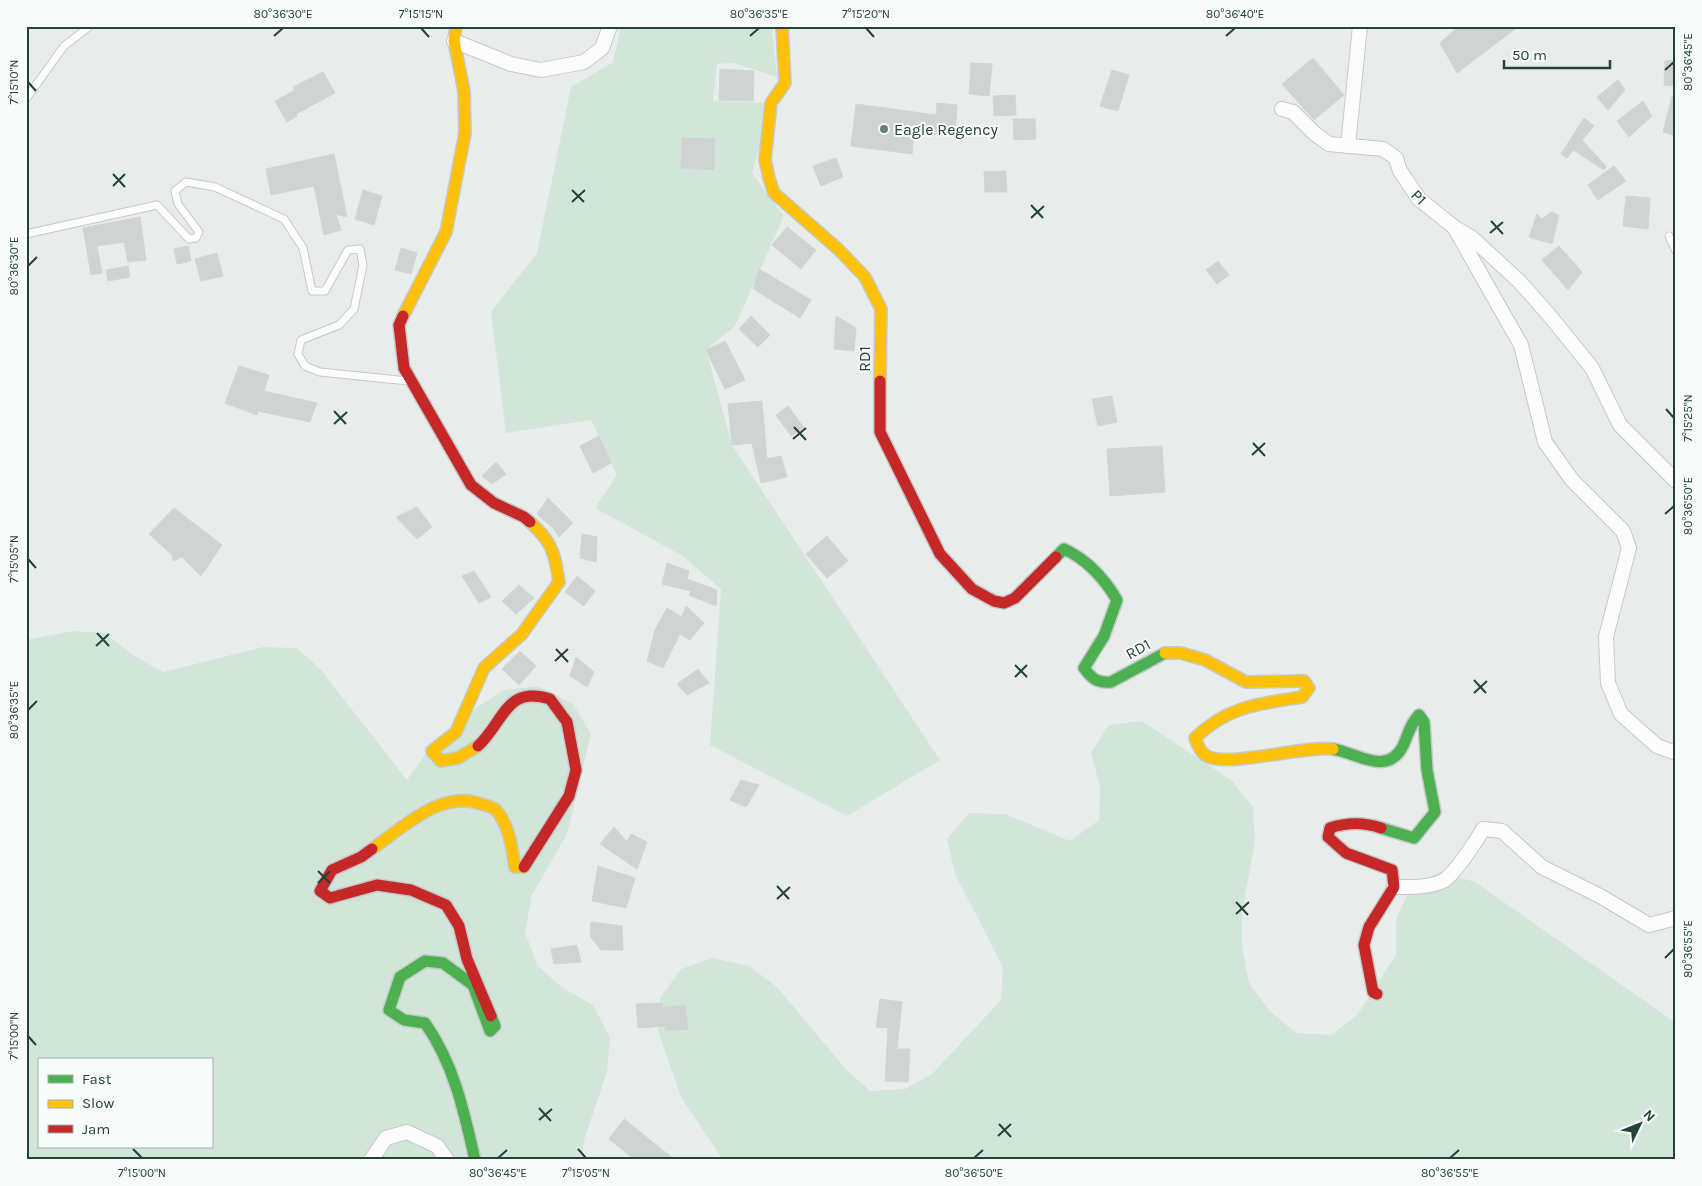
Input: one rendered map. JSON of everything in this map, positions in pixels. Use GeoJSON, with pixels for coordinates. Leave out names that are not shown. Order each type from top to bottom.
{"type":"FeatureCollection","features":[{"type":"Feature","properties":{"kind":"street"},"geometry":{"type":"LineString","coordinates":[[456,26],[454,42],[464,91],[465,133],[446,232],[399,325],[404,368],[471,486],[494,503],[524,517],[546,538],[556,555],[559,582],[522,634],[484,668],[456,732],[432,751],[441,761],[454,761],[482,745],[513,700],[529,694],[550,698],[567,722],[576,770],[569,796],[524,868],[515,867],[510,836],[495,809],[469,799],[449,802],[419,815],[361,857],[332,870],[320,891],[330,898],[340,897],[376,885],[411,890],[446,905],[459,926],[467,959],[495,1026],[490,1031],[473,985],[443,963],[425,961],[400,977],[389,1010],[404,1020],[425,1023],[436,1036],[456,1081],[475,1160]]}},
{"type":"Feature","properties":{"kind":"street"},"geometry":{"type":"LineString","coordinates":[[454,42],[511,64],[541,70],[584,62],[602,48],[610,26]]}},
{"type":"Feature","properties":{"kind":"street","name":"RD1"},"geometry":{"type":"LineString","coordinates":[[782,26],[785,82],[771,103],[766,160],[769,178],[774,193],[838,249],[865,277],[880,309],[880,432],[940,554],[972,589],[994,601],[1004,603],[1015,598],[1064,549],[1078,554],[1108,584],[1117,600],[1112,622],[1098,648],[1084,668],[1088,676],[1097,683],[1109,683],[1165,652],[1187,655],[1209,662],[1223,673],[1244,682],[1304,681],[1309,688],[1302,697],[1258,703],[1220,716],[1195,738],[1200,751],[1208,757],[1237,758],[1322,748],[1349,752],[1379,763],[1394,758],[1402,749],[1411,722],[1419,715],[1424,722],[1427,770],[1435,812],[1425,827],[1414,838],[1394,834],[1382,826],[1366,822],[1342,822],[1330,828],[1328,837],[1346,852],[1392,870],[1394,887]]}},
{"type":"Feature","properties":{"kind":"street"},"geometry":{"type":"LineString","coordinates":[[1348,146],[1360,26]]}},
{"type":"Feature","properties":{"kind":"street","name":"P1"},"geometry":{"type":"LineString","coordinates":[[1282,109],[1293,112],[1328,144],[1383,149],[1396,158],[1408,188],[1419,199],[1454,227],[1472,238],[1498,261],[1549,315],[1592,368],[1620,426],[1676,481]]}},
{"type":"Feature","properties":{"kind":"street"},"geometry":{"type":"LineString","coordinates":[[1454,227],[1521,345],[1545,442],[1572,480],[1623,531],[1627,539],[1629,548],[1606,637],[1608,683],[1621,714],[1657,746],[1676,754]]}},
{"type":"Feature","properties":{"kind":"street"},"geometry":{"type":"LineString","coordinates":[[1377,994],[1373,992],[1364,946],[1369,927],[1394,887],[1425,886],[1445,880],[1476,842],[1483,829],[1502,831],[1542,867],[1600,896],[1649,925],[1676,918]]}},
{"type":"Feature","properties":{"kind":"street"},"geometry":{"type":"LineString","coordinates":[[371,1160],[386,1138],[407,1132],[437,1146],[447,1160]]}},
{"type":"Feature","properties":{"kind":"lane"},"geometry":{"type":"LineString","coordinates":[[26,99],[64,46],[90,26]]}},
{"type":"Feature","properties":{"kind":"lane"},"geometry":{"type":"LineString","coordinates":[[26,234],[157,205],[190,239],[196,238],[199,232],[178,204],[176,191],[186,182],[214,187],[284,219],[303,248],[312,291],[325,291],[348,250],[360,249],[363,265],[354,309],[339,325],[301,340],[298,354],[305,366],[320,372],[413,381]]}},
{"type":"Feature","properties":{"kind":"lane"},"geometry":{"type":"LineString","coordinates":[[1669,236],[1676,251]]}},
{"type":"Feature","properties":{"kind":"green space"},"geometry":{"type":"Polygon","coordinates":[[[621,26],[772,28],[777,77],[733,63],[717,64],[713,101],[771,103],[752,173],[784,216],[735,326],[706,350],[732,445],[940,760],[847,816],[710,745],[721,589],[681,555],[595,508],[617,475],[591,420],[506,433],[491,312],[537,253],[571,87],[613,62],[621,26]]]}},
{"type":"Feature","properties":{"kind":"green space"},"geometry":{"type":"Polygon","coordinates":[[[73,631],[105,633],[133,655],[163,672],[263,647],[297,648],[321,670],[407,780],[427,752],[476,708],[504,690],[538,686],[573,704],[591,734],[567,834],[532,895],[525,933],[538,966],[563,988],[593,1005],[610,1038],[607,1072],[585,1137],[581,1160],[26,1160],[26,640],[73,631]]]}},
{"type":"Feature","properties":{"kind":"green space"},"geometry":{"type":"Polygon","coordinates":[[[1142,721],[1231,780],[1253,807],[1255,842],[1242,912],[1242,946],[1249,983],[1270,1011],[1296,1033],[1331,1035],[1358,1014],[1396,955],[1396,919],[1410,889],[1440,872],[1475,882],[1676,1023],[1676,1160],[723,1160],[681,1097],[658,1031],[660,998],[681,969],[713,958],[749,966],[777,987],[845,1068],[870,1091],[905,1089],[932,1074],[1001,1000],[1003,967],[955,874],[947,839],[969,813],[1005,814],[1070,841],[1099,820],[1100,787],[1091,753],[1109,725],[1142,721]]]}},
{"type":"Feature","properties":{"kind":"building"},"geometry":{"type":"Polygon","coordinates":[[[1459,26],[1519,26],[1457,73],[1440,43],[1459,26]]]}},
{"type":"Feature","properties":{"kind":"building"},"geometry":{"type":"Polygon","coordinates":[[[1313,58],[1344,95],[1314,120],[1282,84],[1313,58]]]}},
{"type":"Feature","properties":{"kind":"building"},"geometry":{"type":"Polygon","coordinates":[[[1676,60],[1676,86],[1664,85],[1665,61],[1676,60]]]}},
{"type":"Feature","properties":{"kind":"building"},"geometry":{"type":"Polygon","coordinates":[[[971,63],[992,64],[989,96],[969,94],[971,63]]]}},
{"type":"Feature","properties":{"kind":"building"},"geometry":{"type":"Polygon","coordinates":[[[720,69],[754,71],[753,101],[719,100],[720,69]]]}},
{"type":"Feature","properties":{"kind":"building"},"geometry":{"type":"Polygon","coordinates":[[[1112,70],[1129,75],[1118,111],[1100,106],[1112,70]]]}},
{"type":"Feature","properties":{"kind":"building"},"geometry":{"type":"Polygon","coordinates":[[[323,72],[335,93],[296,114],[297,116],[287,122],[275,101],[295,90],[293,87],[323,72]]]}},
{"type":"Feature","properties":{"kind":"building"},"geometry":{"type":"Polygon","coordinates":[[[1618,80],[1625,90],[1608,110],[1597,97],[1618,80]]]}},
{"type":"Feature","properties":{"kind":"building"},"geometry":{"type":"Polygon","coordinates":[[[1015,95],[1016,115],[994,116],[993,96],[1015,95]]]}},
{"type":"Feature","properties":{"kind":"building"},"geometry":{"type":"Polygon","coordinates":[[[1672,96],[1676,96],[1676,136],[1663,132],[1672,96]]]}},
{"type":"Feature","properties":{"kind":"building"},"geometry":{"type":"Polygon","coordinates":[[[1643,101],[1652,116],[1629,137],[1617,121],[1643,101]]]}},
{"type":"Feature","properties":{"kind":"building","name":"Eagle Regency"},"geometry":{"type":"Polygon","coordinates":[[[937,103],[957,105],[955,136],[914,133],[912,154],[851,146],[856,104],[936,115],[937,103]]]}},
{"type":"Feature","properties":{"kind":"building"},"geometry":{"type":"Polygon","coordinates":[[[1584,118],[1594,126],[1582,140],[1606,166],[1604,170],[1573,150],[1567,158],[1561,154],[1584,118]]]}},
{"type":"Feature","properties":{"kind":"building"},"geometry":{"type":"Polygon","coordinates":[[[1013,119],[1035,119],[1036,139],[1014,140],[1013,119]]]}},
{"type":"Feature","properties":{"kind":"building"},"geometry":{"type":"Polygon","coordinates":[[[682,138],[715,139],[714,170],[681,168],[682,138]]]}},
{"type":"Feature","properties":{"kind":"building"},"geometry":{"type":"Polygon","coordinates":[[[334,154],[347,217],[336,214],[341,230],[324,235],[314,186],[271,195],[266,169],[334,154]]]}},
{"type":"Feature","properties":{"kind":"building"},"geometry":{"type":"Polygon","coordinates":[[[836,158],[843,177],[821,186],[813,166],[836,158]]]}},
{"type":"Feature","properties":{"kind":"building"},"geometry":{"type":"Polygon","coordinates":[[[1614,166],[1626,181],[1598,200],[1588,185],[1614,166]]]}},
{"type":"Feature","properties":{"kind":"building"},"geometry":{"type":"Polygon","coordinates":[[[1006,171],[1007,192],[985,192],[984,172],[1006,171]]]}},
{"type":"Feature","properties":{"kind":"building"},"geometry":{"type":"Polygon","coordinates":[[[363,190],[382,196],[374,225],[355,219],[363,190]]]}},
{"type":"Feature","properties":{"kind":"building"},"geometry":{"type":"Polygon","coordinates":[[[1626,196],[1650,198],[1648,229],[1623,226],[1626,196]]]}},
{"type":"Feature","properties":{"kind":"building"},"geometry":{"type":"Polygon","coordinates":[[[1551,212],[1559,215],[1552,244],[1529,237],[1537,214],[1542,219],[1551,212]]]}},
{"type":"Feature","properties":{"kind":"building"},"geometry":{"type":"Polygon","coordinates":[[[140,217],[146,260],[128,262],[124,242],[97,246],[102,273],[91,275],[83,228],[140,217]]]}},
{"type":"Feature","properties":{"kind":"building"},"geometry":{"type":"Polygon","coordinates":[[[787,227],[816,250],[801,269],[772,245],[787,227]]]}},
{"type":"Feature","properties":{"kind":"building"},"geometry":{"type":"Polygon","coordinates":[[[188,246],[191,261],[177,264],[174,249],[188,246]]]}},
{"type":"Feature","properties":{"kind":"building"},"geometry":{"type":"Polygon","coordinates":[[[1559,246],[1582,272],[1568,290],[1542,260],[1559,246]]]}},
{"type":"Feature","properties":{"kind":"building"},"geometry":{"type":"Polygon","coordinates":[[[401,248],[417,253],[411,274],[395,270],[401,248]]]}},
{"type":"Feature","properties":{"kind":"building"},"geometry":{"type":"Polygon","coordinates":[[[217,253],[223,276],[201,281],[195,259],[217,253]]]}},
{"type":"Feature","properties":{"kind":"building"},"geometry":{"type":"Polygon","coordinates":[[[1218,261],[1229,275],[1217,284],[1206,270],[1218,261]]]}},
{"type":"Feature","properties":{"kind":"building"},"geometry":{"type":"Polygon","coordinates":[[[128,266],[130,277],[108,281],[106,270],[128,266]]]}},
{"type":"Feature","properties":{"kind":"building"},"geometry":{"type":"Polygon","coordinates":[[[759,269],[811,300],[800,318],[753,289],[759,269]]]}},
{"type":"Feature","properties":{"kind":"building"},"geometry":{"type":"Polygon","coordinates":[[[751,316],[770,335],[758,347],[739,329],[751,316]]]}},
{"type":"Feature","properties":{"kind":"building"},"geometry":{"type":"Polygon","coordinates":[[[836,316],[856,328],[854,351],[834,349],[836,316]]]}},
{"type":"Feature","properties":{"kind":"building"},"geometry":{"type":"Polygon","coordinates":[[[725,341],[745,380],[725,389],[706,350],[725,341]]]}},
{"type":"Feature","properties":{"kind":"building"},"geometry":{"type":"Polygon","coordinates":[[[239,366],[269,375],[264,391],[317,403],[310,422],[258,411],[257,415],[225,403],[239,366]]]}},
{"type":"Feature","properties":{"kind":"building"},"geometry":{"type":"Polygon","coordinates":[[[1112,396],[1117,422],[1098,426],[1092,399],[1112,396]]]}},
{"type":"Feature","properties":{"kind":"building"},"geometry":{"type":"Polygon","coordinates":[[[762,401],[767,459],[781,456],[787,477],[761,483],[752,443],[732,445],[728,404],[762,401]]]}},
{"type":"Feature","properties":{"kind":"building"},"geometry":{"type":"Polygon","coordinates":[[[788,406],[804,428],[791,436],[776,415],[788,406]]]}},
{"type":"Feature","properties":{"kind":"building"},"geometry":{"type":"Polygon","coordinates":[[[599,436],[611,463],[593,473],[580,446],[599,436]]]}},
{"type":"Feature","properties":{"kind":"building"},"geometry":{"type":"Polygon","coordinates":[[[1162,446],[1165,492],[1110,496],[1107,449],[1162,446]]]}},
{"type":"Feature","properties":{"kind":"building"},"geometry":{"type":"Polygon","coordinates":[[[496,462],[506,474],[492,484],[482,476],[496,462]]]}},
{"type":"Feature","properties":{"kind":"building"},"geometry":{"type":"Polygon","coordinates":[[[548,498],[573,523],[559,537],[554,529],[537,514],[548,498]]]}},
{"type":"Feature","properties":{"kind":"building"},"geometry":{"type":"Polygon","coordinates":[[[417,507],[432,527],[417,539],[396,517],[417,507]]]}},
{"type":"Feature","properties":{"kind":"building"},"geometry":{"type":"Polygon","coordinates":[[[174,508],[222,545],[201,576],[182,557],[173,561],[172,555],[149,534],[174,508]]]}},
{"type":"Feature","properties":{"kind":"building"},"geometry":{"type":"Polygon","coordinates":[[[582,534],[597,537],[596,562],[580,558],[582,534]]]}},
{"type":"Feature","properties":{"kind":"building"},"geometry":{"type":"Polygon","coordinates":[[[827,536],[848,561],[827,578],[806,554],[827,536]]]}},
{"type":"Feature","properties":{"kind":"building"},"geometry":{"type":"Polygon","coordinates":[[[667,563],[689,571],[687,579],[717,590],[716,606],[689,595],[691,591],[662,584],[667,563]]]}},
{"type":"Feature","properties":{"kind":"building"},"geometry":{"type":"Polygon","coordinates":[[[474,571],[491,597],[479,603],[462,576],[474,571]]]}},
{"type":"Feature","properties":{"kind":"building"},"geometry":{"type":"Polygon","coordinates":[[[577,576],[595,591],[584,606],[565,592],[577,576]]]}},
{"type":"Feature","properties":{"kind":"building"},"geometry":{"type":"Polygon","coordinates":[[[519,585],[534,598],[516,614],[502,601],[519,585]]]}},
{"type":"Feature","properties":{"kind":"building"},"geometry":{"type":"Polygon","coordinates":[[[686,606],[704,623],[690,640],[680,634],[663,668],[647,661],[655,630],[667,608],[682,617],[686,606]]]}},
{"type":"Feature","properties":{"kind":"building"},"geometry":{"type":"Polygon","coordinates":[[[520,651],[536,666],[519,685],[502,669],[520,651]]]}},
{"type":"Feature","properties":{"kind":"building"},"geometry":{"type":"Polygon","coordinates":[[[576,657],[594,672],[587,687],[570,676],[576,657]]]}},
{"type":"Feature","properties":{"kind":"building"},"geometry":{"type":"Polygon","coordinates":[[[698,669],[709,683],[687,695],[677,684],[698,669]]]}},
{"type":"Feature","properties":{"kind":"building"},"geometry":{"type":"Polygon","coordinates":[[[741,780],[759,785],[746,807],[730,800],[741,780]]]}},
{"type":"Feature","properties":{"kind":"building"},"geometry":{"type":"Polygon","coordinates":[[[614,827],[627,842],[631,834],[647,842],[637,869],[600,844],[614,827]]]}},
{"type":"Feature","properties":{"kind":"building"},"geometry":{"type":"Polygon","coordinates":[[[598,866],[635,878],[626,908],[592,901],[598,866]]]}},
{"type":"Feature","properties":{"kind":"building"},"geometry":{"type":"Polygon","coordinates":[[[591,922],[622,926],[623,950],[601,950],[590,936],[591,922]]]}},
{"type":"Feature","properties":{"kind":"building"},"geometry":{"type":"Polygon","coordinates":[[[577,945],[581,962],[554,964],[551,949],[577,945]]]}},
{"type":"Feature","properties":{"kind":"building"},"geometry":{"type":"Polygon","coordinates":[[[880,999],[902,1002],[897,1049],[910,1049],[908,1082],[885,1081],[888,1028],[876,1027],[880,999]]]}},
{"type":"Feature","properties":{"kind":"building"},"geometry":{"type":"Polygon","coordinates":[[[662,1003],[663,1008],[685,1005],[688,1029],[666,1031],[666,1026],[638,1028],[636,1004],[662,1003]]]}},
{"type":"Feature","properties":{"kind":"building"},"geometry":{"type":"Polygon","coordinates":[[[624,1119],[675,1160],[635,1160],[609,1139],[624,1119]]]}},
{"type":"Feature","properties":{"kind":"traffic: fast"},"geometry":{"type":"LineString","coordinates":[[1056,557],[1064,549],[1073,553],[1101,577],[1117,600],[1104,636],[1084,668],[1092,678],[1102,682],[1111,682],[1165,653]]}},
{"type":"Feature","properties":{"kind":"traffic: fast"},"geometry":{"type":"LineString","coordinates":[[1333,749],[1371,761],[1389,760],[1403,746],[1411,726],[1419,715],[1424,722],[1427,770],[1435,812],[1414,838],[1381,828]]}},
{"type":"Feature","properties":{"kind":"traffic: fast"},"geometry":{"type":"LineString","coordinates":[[475,1160],[457,1088],[435,1039],[425,1023],[404,1020],[389,1010],[400,977],[425,961],[443,963],[473,985],[490,1031],[495,1026],[491,1016]]}},
{"type":"Feature","properties":{"kind":"traffic: slow"},"geometry":{"type":"LineString","coordinates":[[403,316],[446,232],[465,133],[464,91],[454,41],[456,26]]}},
{"type":"Feature","properties":{"kind":"traffic: slow"},"geometry":{"type":"LineString","coordinates":[[782,26],[785,83],[771,103],[765,160],[769,178],[774,193],[838,249],[865,277],[881,309],[880,381]]}},
{"type":"Feature","properties":{"kind":"traffic: slow"},"geometry":{"type":"LineString","coordinates":[[478,746],[458,758],[441,761],[432,751],[456,732],[484,668],[522,634],[559,582],[556,563],[548,542],[530,522]]}},
{"type":"Feature","properties":{"kind":"traffic: slow"},"geometry":{"type":"LineString","coordinates":[[1165,653],[1181,653],[1205,660],[1246,682],[1304,681],[1309,688],[1302,697],[1245,708],[1207,727],[1195,738],[1205,755],[1215,759],[1229,759],[1304,750],[1333,749]]}},
{"type":"Feature","properties":{"kind":"traffic: slow"},"geometry":{"type":"LineString","coordinates":[[372,849],[423,813],[437,806],[466,801],[495,809],[504,821],[507,829],[515,867],[524,867]]}},
{"type":"Feature","properties":{"kind":"traffic: jam"},"geometry":{"type":"LineString","coordinates":[[403,316],[399,325],[404,368],[471,485],[494,503],[524,517],[530,522]]}},
{"type":"Feature","properties":{"kind":"traffic: jam"},"geometry":{"type":"LineString","coordinates":[[880,381],[880,432],[940,554],[972,589],[994,601],[1004,603],[1015,598],[1056,557]]}},
{"type":"Feature","properties":{"kind":"traffic: jam"},"geometry":{"type":"LineString","coordinates":[[478,746],[487,737],[507,708],[515,701],[524,697],[535,696],[550,699],[567,722],[576,770],[569,796],[524,867]]}},
{"type":"Feature","properties":{"kind":"traffic: jam"},"geometry":{"type":"LineString","coordinates":[[1377,994],[1373,992],[1364,945],[1369,927],[1394,887],[1392,870],[1346,853],[1328,837],[1330,828],[1343,825],[1362,824],[1381,828]]}},
{"type":"Feature","properties":{"kind":"traffic: jam"},"geometry":{"type":"LineString","coordinates":[[372,849],[361,857],[332,870],[320,891],[330,898],[377,885],[411,890],[446,905],[459,926],[467,959],[491,1016]]}},
{"type":"Feature","properties":{"kind":"place","name":"Eagle Regency"},"geometry":{"type":"Point","coordinates":[884,129]}}]}
